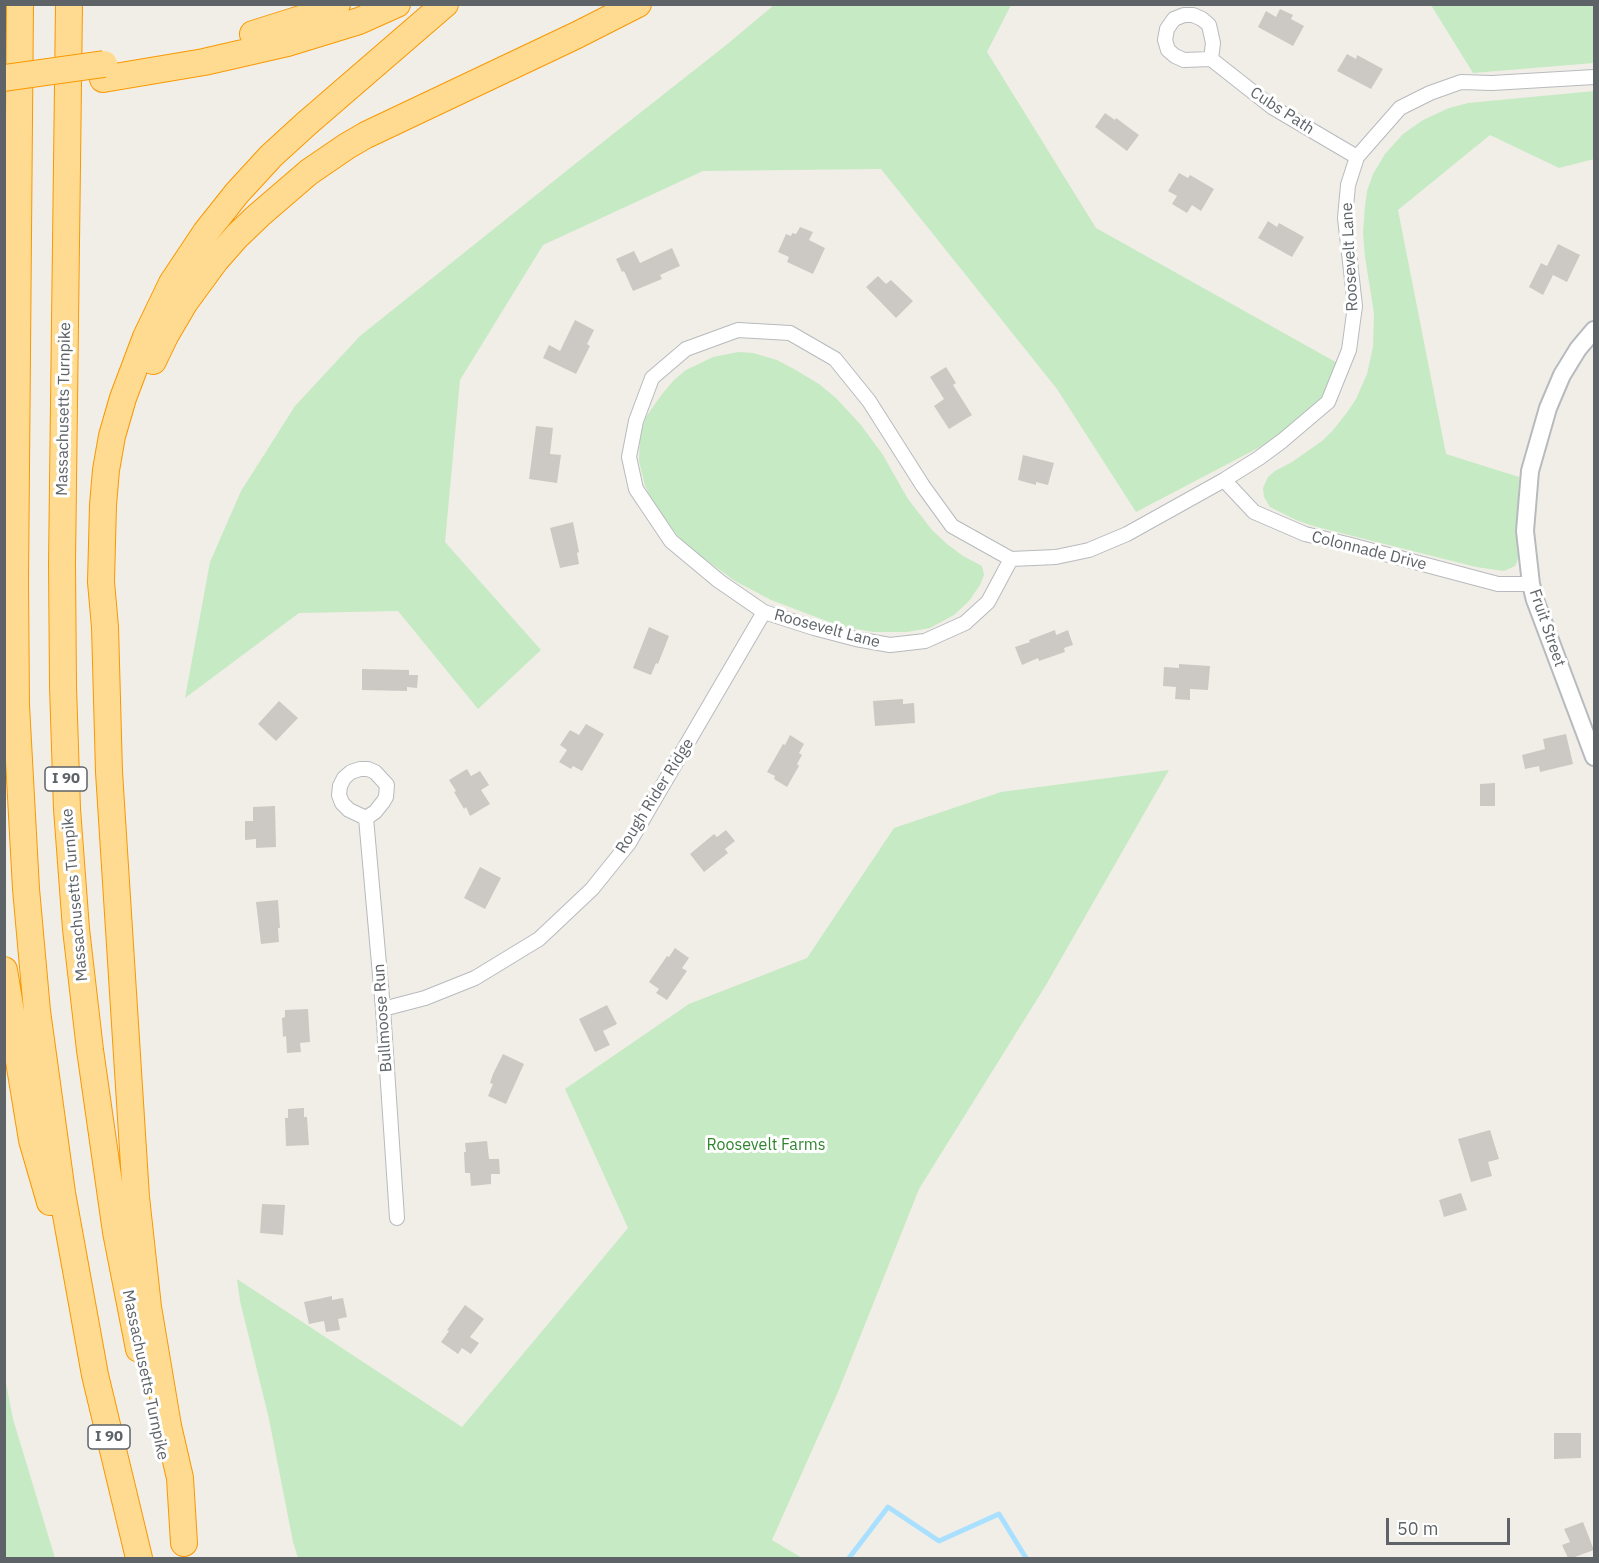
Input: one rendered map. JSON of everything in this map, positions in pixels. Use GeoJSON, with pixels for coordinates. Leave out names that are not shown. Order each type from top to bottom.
{"type":"FeatureCollection","features":[{"type":"Feature","properties":{"kind":"highway","name":"I 90"},"geometry":{"type":"LineString","coordinates":[[20,4],[15,561],[16,705],[26,889],[37,1011],[59,1173],[83,1314],[104,1415],[139,1558]]}},
{"type":"Feature","properties":{"kind":"highway","name":"Massachusetts Turnpike"},"geometry":{"type":"LineString","coordinates":[[69,4],[62,573],[63,686],[71,868],[88,1038],[114,1220],[152,1411],[186,1551]]}},
{"type":"Feature","properties":{"kind":"highway"},"geometry":{"type":"LineString","coordinates":[[4,96],[243,37],[281,26],[337,4]]}},
{"type":"Feature","properties":{"kind":"highway"},"geometry":{"type":"LineString","coordinates":[[4,78],[204,63],[287,43],[359,21],[397,4]]}},
{"type":"Feature","properties":{"kind":"highway"},"geometry":{"type":"LineString","coordinates":[[186,1551],[180,1478],[168,1426],[148,1306],[136,1197],[109,772],[105,627],[101,582],[104,481],[117,416],[129,378],[155,316],[192,251],[220,213],[271,156],[445,4]]}},
{"type":"Feature","properties":{"kind":"highway"},"geometry":{"type":"LineString","coordinates":[[105,627],[114,488],[121,448],[130,418],[150,366],[170,327],[196,286],[226,248],[283,193],[346,146],[638,4]]}},
{"type":"Feature","properties":{"kind":"highway"},"geometry":{"type":"LineString","coordinates":[[4,970],[32,1140],[83,1314]]}},
{"type":"Feature","properties":{"kind":"street","name":"Cubs Path"},"geometry":{"type":"LineString","coordinates":[[1211,59],[1272,107],[1357,157]]}},
{"type":"Feature","properties":{"kind":"street","name":"Roosevelt Lane"},"geometry":{"type":"LineString","coordinates":[[1011,559],[988,602],[965,623],[925,641],[890,645],[856,639],[764,612],[719,581],[671,541],[636,489],[629,457],[636,421],[652,378],[686,349],[738,330],[790,333],[835,359],[869,401],[923,486],[952,526],[1011,559],[1056,557],[1089,550],[1127,534],[1224,480],[1282,441],[1328,402],[1349,350],[1355,306],[1345,218],[1348,184],[1357,157],[1400,108],[1430,93],[1461,82],[1492,83],[1594,77]]}},
{"type":"Feature","properties":{"kind":"street","name":"Fruit Street"},"geometry":{"type":"LineString","coordinates":[[1594,330],[1578,349],[1562,375],[1548,408],[1530,471],[1525,531],[1535,600],[1594,757]]}},
{"type":"Feature","properties":{"kind":"street","name":"Colonnade Drive"},"geometry":{"type":"LineString","coordinates":[[1224,480],[1254,512],[1305,534],[1498,584],[1531,584]]}},
{"type":"Feature","properties":{"kind":"street","name":"Rough Rider Ridge"},"geometry":{"type":"LineString","coordinates":[[382,1010],[425,998],[475,978],[539,939],[592,889],[629,843],[764,612]]}},
{"type":"Feature","properties":{"kind":"street","name":"Bullmoose Run"},"geometry":{"type":"LineString","coordinates":[[366,818],[397,1218]]}},
{"type":"Feature","properties":{"kind":"green space"},"geometry":{"type":"Polygon","coordinates":[[[774,5],[1011,5],[987,52],[1096,228],[1341,365],[1329,390],[1321,400],[1281,434],[1136,512],[1057,389],[881,169],[703,171],[543,245],[460,380],[445,542],[541,650],[478,709],[398,611],[299,613],[185,698],[210,562],[241,491],[295,406],[360,336],[774,5]]]}},
{"type":"Feature","properties":{"kind":"green space"},"geometry":{"type":"Polygon","coordinates":[[[1431,5],[1594,5],[1594,63],[1473,73],[1431,5]]]}},
{"type":"Feature","properties":{"kind":"green space"},"geometry":{"type":"Polygon","coordinates":[[[1594,91],[1594,159],[1559,168],[1490,135],[1398,210],[1446,454],[1519,477],[1520,555],[1515,566],[1504,571],[1476,567],[1313,526],[1270,507],[1264,497],[1263,488],[1268,477],[1322,441],[1334,429],[1356,399],[1367,374],[1373,347],[1374,313],[1365,257],[1363,233],[1365,206],[1373,174],[1385,154],[1403,134],[1423,120],[1449,108],[1468,103],[1594,91]]]}},
{"type":"Feature","properties":{"kind":"green space"},"geometry":{"type":"Polygon","coordinates":[[[738,352],[753,353],[777,360],[819,384],[836,398],[861,425],[883,455],[908,499],[932,530],[963,556],[982,566],[984,575],[980,585],[969,601],[954,615],[930,628],[907,632],[874,632],[832,623],[771,600],[735,581],[691,549],[677,535],[656,508],[645,486],[639,461],[640,434],[646,417],[674,380],[686,370],[713,357],[738,352]]]}},
{"type":"Feature","properties":{"kind":"green space","name":"Roosevelt Farms"},"geometry":{"type":"Polygon","coordinates":[[[1169,770],[1046,985],[919,1189],[838,1392],[772,1540],[802,1558],[298,1558],[237,1279],[462,1427],[628,1228],[565,1089],[689,1004],[807,958],[894,828],[1001,792],[1169,770]]]}},
{"type":"Feature","properties":{"kind":"green space"},"geometry":{"type":"Polygon","coordinates":[[[4,1373],[13,1419],[55,1558],[5,1558],[4,1373]]]}},
{"type":"Feature","properties":{"kind":"building"},"geometry":{"type":"Polygon","coordinates":[[[1280,9],[1293,15],[1291,19],[1304,26],[1293,46],[1258,27],[1266,11],[1276,17],[1280,9]]]}},
{"type":"Feature","properties":{"kind":"building"},"geometry":{"type":"Polygon","coordinates":[[[1347,54],[1356,59],[1357,55],[1383,69],[1371,89],[1337,71],[1347,54]]]}},
{"type":"Feature","properties":{"kind":"building"},"geometry":{"type":"Polygon","coordinates":[[[1105,113],[1139,135],[1127,151],[1095,127],[1105,113]]]}},
{"type":"Feature","properties":{"kind":"building"},"geometry":{"type":"Polygon","coordinates":[[[1179,173],[1188,178],[1190,175],[1214,189],[1201,211],[1192,205],[1187,213],[1172,204],[1177,196],[1168,191],[1179,173]]]}},
{"type":"Feature","properties":{"kind":"building"},"geometry":{"type":"Polygon","coordinates":[[[1268,221],[1277,227],[1279,223],[1304,237],[1292,257],[1258,238],[1268,221]]]}},
{"type":"Feature","properties":{"kind":"building"},"geometry":{"type":"Polygon","coordinates":[[[800,227],[813,232],[809,240],[825,248],[813,274],[787,262],[789,257],[778,252],[786,234],[791,236],[792,233],[796,234],[800,227]]]}},
{"type":"Feature","properties":{"kind":"building"},"geometry":{"type":"Polygon","coordinates":[[[1558,244],[1580,255],[1567,282],[1553,275],[1543,295],[1529,287],[1541,263],[1547,266],[1558,244]]]}},
{"type":"Feature","properties":{"kind":"building"},"geometry":{"type":"Polygon","coordinates":[[[672,248],[680,266],[660,275],[662,279],[633,291],[616,259],[634,251],[640,263],[672,248]]]}},
{"type":"Feature","properties":{"kind":"building"},"geometry":{"type":"Polygon","coordinates":[[[878,276],[886,284],[891,280],[913,301],[896,318],[866,287],[878,276]]]}},
{"type":"Feature","properties":{"kind":"building"},"geometry":{"type":"Polygon","coordinates":[[[575,320],[594,330],[587,344],[590,346],[576,374],[543,358],[549,345],[560,351],[575,320]]]}},
{"type":"Feature","properties":{"kind":"building"},"geometry":{"type":"Polygon","coordinates":[[[946,367],[956,383],[953,385],[972,415],[949,429],[934,406],[944,399],[930,377],[946,367]]]}},
{"type":"Feature","properties":{"kind":"building"},"geometry":{"type":"Polygon","coordinates":[[[536,426],[553,428],[550,454],[561,455],[557,483],[529,479],[536,426]]]}},
{"type":"Feature","properties":{"kind":"building"},"geometry":{"type":"Polygon","coordinates":[[[1023,455],[1054,463],[1048,485],[1036,482],[1036,485],[1018,480],[1023,455]]]}},
{"type":"Feature","properties":{"kind":"building"},"geometry":{"type":"Polygon","coordinates":[[[573,522],[579,564],[560,568],[550,528],[573,522]]]}},
{"type":"Feature","properties":{"kind":"building"},"geometry":{"type":"Polygon","coordinates":[[[649,627],[669,636],[651,675],[633,668],[649,627]]]}},
{"type":"Feature","properties":{"kind":"building"},"geometry":{"type":"Polygon","coordinates":[[[1055,630],[1056,635],[1068,630],[1073,645],[1064,648],[1065,652],[1039,661],[1038,658],[1022,665],[1015,647],[1055,630]]]}},
{"type":"Feature","properties":{"kind":"building"},"geometry":{"type":"Polygon","coordinates":[[[1179,664],[1210,666],[1208,690],[1190,689],[1190,700],[1175,699],[1176,687],[1163,686],[1164,667],[1179,668],[1179,664]]]}},
{"type":"Feature","properties":{"kind":"building"},"geometry":{"type":"Polygon","coordinates":[[[362,669],[409,670],[409,675],[418,675],[417,688],[407,687],[407,691],[362,690],[362,669]]]}},
{"type":"Feature","properties":{"kind":"building"},"geometry":{"type":"Polygon","coordinates":[[[903,699],[903,704],[914,703],[915,723],[875,726],[873,701],[903,699]]]}},
{"type":"Feature","properties":{"kind":"building"},"geometry":{"type":"Polygon","coordinates":[[[279,701],[298,718],[276,741],[258,724],[279,701]]]}},
{"type":"Feature","properties":{"kind":"building"},"geometry":{"type":"Polygon","coordinates":[[[586,724],[604,734],[582,771],[573,766],[571,769],[559,762],[567,750],[560,745],[570,730],[579,735],[586,724]]]}},
{"type":"Feature","properties":{"kind":"building"},"geometry":{"type":"Polygon","coordinates":[[[1566,734],[1573,764],[1540,772],[1539,766],[1525,769],[1522,755],[1545,749],[1543,739],[1566,734]]]}},
{"type":"Feature","properties":{"kind":"building"},"geometry":{"type":"Polygon","coordinates":[[[790,735],[804,744],[799,753],[802,755],[797,764],[799,766],[787,787],[767,772],[790,735]]]}},
{"type":"Feature","properties":{"kind":"building"},"geometry":{"type":"Polygon","coordinates":[[[467,769],[471,776],[480,771],[489,785],[481,790],[490,804],[470,816],[449,780],[467,769]]]}},
{"type":"Feature","properties":{"kind":"building"},"geometry":{"type":"Polygon","coordinates":[[[1495,783],[1495,806],[1480,806],[1480,784],[1495,783]]]}},
{"type":"Feature","properties":{"kind":"building"},"geometry":{"type":"Polygon","coordinates":[[[275,806],[276,847],[256,848],[256,839],[245,840],[245,821],[253,821],[253,807],[275,806]]]}},
{"type":"Feature","properties":{"kind":"building"},"geometry":{"type":"Polygon","coordinates":[[[726,830],[735,841],[725,849],[728,853],[704,872],[690,854],[714,834],[717,837],[726,830]]]}},
{"type":"Feature","properties":{"kind":"building"},"geometry":{"type":"Polygon","coordinates":[[[480,867],[501,878],[485,909],[464,898],[480,867]]]}},
{"type":"Feature","properties":{"kind":"building"},"geometry":{"type":"Polygon","coordinates":[[[278,900],[279,942],[261,944],[256,902],[278,900]]]}},
{"type":"Feature","properties":{"kind":"building"},"geometry":{"type":"Polygon","coordinates":[[[675,948],[689,958],[682,968],[687,971],[667,1000],[656,993],[659,989],[649,982],[675,948]]]}},
{"type":"Feature","properties":{"kind":"building"},"geometry":{"type":"Polygon","coordinates":[[[607,1005],[617,1024],[603,1031],[610,1045],[595,1052],[579,1019],[607,1005]]]}},
{"type":"Feature","properties":{"kind":"building"},"geometry":{"type":"Polygon","coordinates":[[[308,1009],[310,1042],[300,1043],[301,1052],[287,1053],[282,1018],[285,1017],[285,1010],[308,1009]]]}},
{"type":"Feature","properties":{"kind":"building"},"geometry":{"type":"Polygon","coordinates":[[[503,1054],[524,1064],[506,1104],[488,1096],[493,1084],[490,1083],[493,1074],[503,1054]]]}},
{"type":"Feature","properties":{"kind":"building"},"geometry":{"type":"Polygon","coordinates":[[[304,1108],[309,1145],[286,1146],[285,1118],[288,1118],[288,1109],[304,1108]]]}},
{"type":"Feature","properties":{"kind":"building"},"geometry":{"type":"Polygon","coordinates":[[[1490,1130],[1499,1159],[1488,1162],[1492,1176],[1471,1182],[1458,1139],[1490,1130]]]}},
{"type":"Feature","properties":{"kind":"building"},"geometry":{"type":"Polygon","coordinates":[[[487,1141],[489,1159],[499,1159],[500,1174],[491,1174],[491,1184],[471,1186],[470,1173],[465,1173],[465,1143],[487,1141]]]}},
{"type":"Feature","properties":{"kind":"building"},"geometry":{"type":"Polygon","coordinates":[[[1461,1193],[1467,1210],[1444,1217],[1439,1200],[1461,1193]]]}},
{"type":"Feature","properties":{"kind":"building"},"geometry":{"type":"Polygon","coordinates":[[[262,1204],[285,1205],[283,1235],[260,1233],[262,1204]]]}},
{"type":"Feature","properties":{"kind":"building"},"geometry":{"type":"Polygon","coordinates":[[[332,1296],[332,1300],[343,1298],[347,1317],[338,1319],[340,1330],[326,1332],[324,1321],[309,1324],[304,1302],[332,1296]]]}},
{"type":"Feature","properties":{"kind":"building"},"geometry":{"type":"Polygon","coordinates":[[[465,1305],[484,1319],[470,1337],[479,1343],[471,1354],[462,1348],[458,1354],[441,1342],[465,1305]]]}},
{"type":"Feature","properties":{"kind":"building"},"geometry":{"type":"Polygon","coordinates":[[[1554,1433],[1581,1433],[1581,1458],[1554,1459],[1554,1433]]]}},
{"type":"Feature","properties":{"kind":"building"},"geometry":{"type":"Polygon","coordinates":[[[1583,1522],[1594,1550],[1568,1558],[1562,1545],[1570,1542],[1564,1529],[1583,1522]]]}},
{"type":"Feature","properties":{"kind":"waterway"},"geometry":{"type":"LineString","coordinates":[[849,1558],[888,1507],[939,1541],[999,1514],[1026,1558]]}}]}
